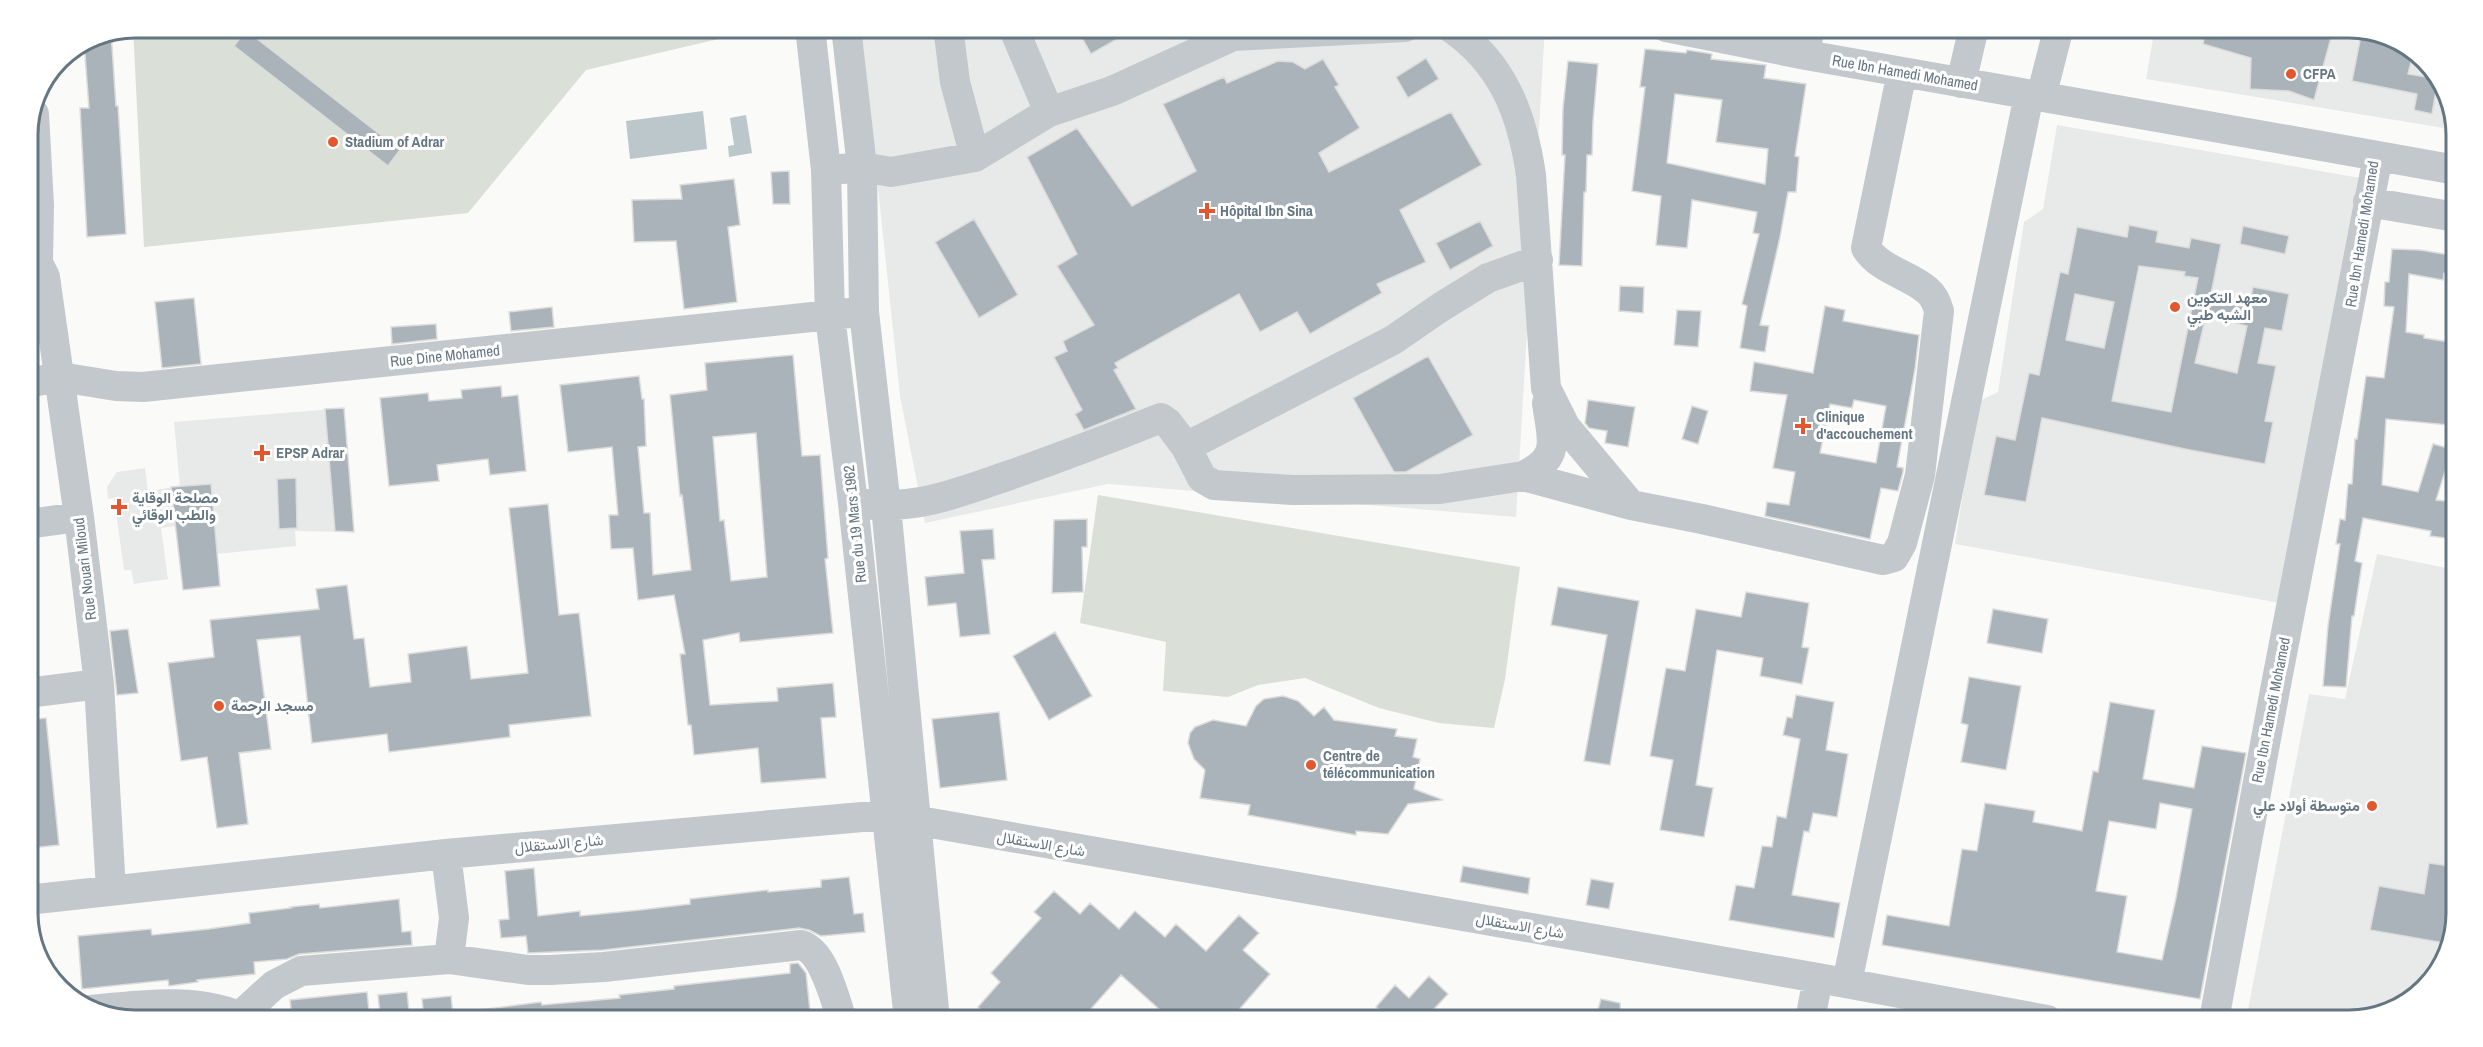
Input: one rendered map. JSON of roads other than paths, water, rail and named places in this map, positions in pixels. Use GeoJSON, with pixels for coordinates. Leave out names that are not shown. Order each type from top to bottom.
{"type":"FeatureCollection","features":[{"type":"Feature","properties":{"kind":"street","name":"Rue du 19 Mars 1962"},"geometry":{"type":"LineString","coordinates":[[811,38],[826,170],[830,316],[853,502],[908,1010]]}},
{"type":"Feature","properties":{"kind":"street"},"geometry":{"type":"LineString","coordinates":[[847,38],[862,167],[864,312],[886,506],[934,1010]]}},
{"type":"Feature","properties":{"kind":"street"},"geometry":{"type":"LineString","coordinates":[[949,38],[955,82],[975,157]]}},
{"type":"Feature","properties":{"kind":"street"},"geometry":{"type":"LineString","coordinates":[[1018,38],[1049,112]]}},
{"type":"Feature","properties":{"kind":"street"},"geometry":{"type":"LineString","coordinates":[[826,170],[862,167],[891,172],[975,157],[1049,112],[1112,91],[1229,38]]}},
{"type":"Feature","properties":{"kind":"street"},"geometry":{"type":"LineString","coordinates":[[853,502],[886,506],[945,497],[1070,454],[1161,418],[1168,423],[1186,447],[1202,478],[1214,485],[1292,490],[1440,489],[1523,476],[1540,468],[1549,458],[1552,447],[1531,175],[1526,144],[1507,93],[1491,63],[1466,38]]}},
{"type":"Feature","properties":{"kind":"street","name":"Rue Ibn Hamedi Mohamed"},"geometry":{"type":"LineString","coordinates":[[1777,38],[1807,41],[1902,72],[2378,156],[2216,1010]]}},
{"type":"Feature","properties":{"kind":"street"},"geometry":{"type":"LineString","coordinates":[[1961,83],[1971,38]]}},
{"type":"Feature","properties":{"kind":"street"},"geometry":{"type":"LineString","coordinates":[[1847,983],[2035,96],[2055,38]]}},
{"type":"Feature","properties":{"kind":"street"},"geometry":{"type":"LineString","coordinates":[[1523,476],[1631,506],[1702,519],[1883,560],[1894,556],[1902,543],[1920,476],[1939,311],[1929,291],[1888,268],[1872,256],[1866,248],[1902,72]]}},
{"type":"Feature","properties":{"kind":"street"},"geometry":{"type":"LineString","coordinates":[[2378,156],[2445,168]]}},
{"type":"Feature","properties":{"kind":"street","name":"Rue Nouari Miloud"},"geometry":{"type":"LineString","coordinates":[[38,187],[38,213]]}},
{"type":"Feature","properties":{"kind":"street"},"geometry":{"type":"LineString","coordinates":[[2368,202],[2445,215]]}},
{"type":"Feature","properties":{"kind":"street"},"geometry":{"type":"LineString","coordinates":[[1186,447],[1393,340],[1488,278],[1538,260]]}},
{"type":"Feature","properties":{"kind":"street","name":"Rue Nouari Miloud"},"geometry":{"type":"LineString","coordinates":[[38,268],[45,277],[60,377],[99,684],[111,890]]}},
{"type":"Feature","properties":{"kind":"street","name":"Rue Dine Mohamed"},"geometry":{"type":"LineString","coordinates":[[38,381],[60,377],[116,386],[143,387],[864,312]]}},
{"type":"Feature","properties":{"kind":"street"},"geometry":{"type":"LineString","coordinates":[[1546,388],[1565,426],[1631,506]]}},
{"type":"Feature","properties":{"kind":"street"},"geometry":{"type":"LineString","coordinates":[[38,523],[79,517]]}},
{"type":"Feature","properties":{"kind":"street"},"geometry":{"type":"LineString","coordinates":[[38,692],[99,684]]}},
{"type":"Feature","properties":{"kind":"street","name":"شارع الاستقلال"},"geometry":{"type":"LineString","coordinates":[[38,899],[446,854],[885,815],[917,823],[1847,983],[1976,1010]]}},
{"type":"Feature","properties":{"kind":"street"},"geometry":{"type":"LineString","coordinates":[[446,854],[454,918],[449,959]]}},
{"type":"Feature","properties":{"kind":"street"},"geometry":{"type":"LineString","coordinates":[[251,1010],[274,985],[301,971],[449,959],[528,970],[550,970],[604,967],[801,945],[813,953],[821,966],[830,983],[839,1010]]}},
{"type":"Feature","properties":{"kind":"street"},"geometry":{"type":"LineString","coordinates":[[1812,1010],[1818,978]]}},
{"type":"Feature","properties":{"kind":"street"},"geometry":{"type":"LineString","coordinates":[[114,1008],[183,1005],[222,1010]]}},
{"type":"Feature","properties":{"kind":"place","name":"CFPA"},"geometry":{"type":"Point","coordinates":[2291,74]}},
{"type":"Feature","properties":{"kind":"place","name":"Stadium of Adrar"},"geometry":{"type":"Point","coordinates":[333,142]}},
{"type":"Feature","properties":{"kind":"place","name":"Hôpital Ibn Sina"},"geometry":{"type":"Point","coordinates":[1207,211]}},
{"type":"Feature","properties":{"kind":"place","name":"معهد التكوين الشبه طبي"},"geometry":{"type":"Point","coordinates":[2175,307]}},
{"type":"Feature","properties":{"kind":"place","name":"Clinique d'accouchement"},"geometry":{"type":"Point","coordinates":[1803,426]}},
{"type":"Feature","properties":{"kind":"place","name":"EPSP Adrar"},"geometry":{"type":"Point","coordinates":[262,453]}},
{"type":"Feature","properties":{"kind":"place","name":"مصلحة الوقاية والطب الوقائي"},"geometry":{"type":"Point","coordinates":[119,507]}},
{"type":"Feature","properties":{"kind":"place","name":"مسجد الرحمة"},"geometry":{"type":"Point","coordinates":[219,706]}},
{"type":"Feature","properties":{"kind":"place","name":"Centre de télécommunication"},"geometry":{"type":"Point","coordinates":[1311,765]}},
{"type":"Feature","properties":{"kind":"place","name":"متوسطة أولاد علي"},"geometry":{"type":"Point","coordinates":[2372,806]}}]}
